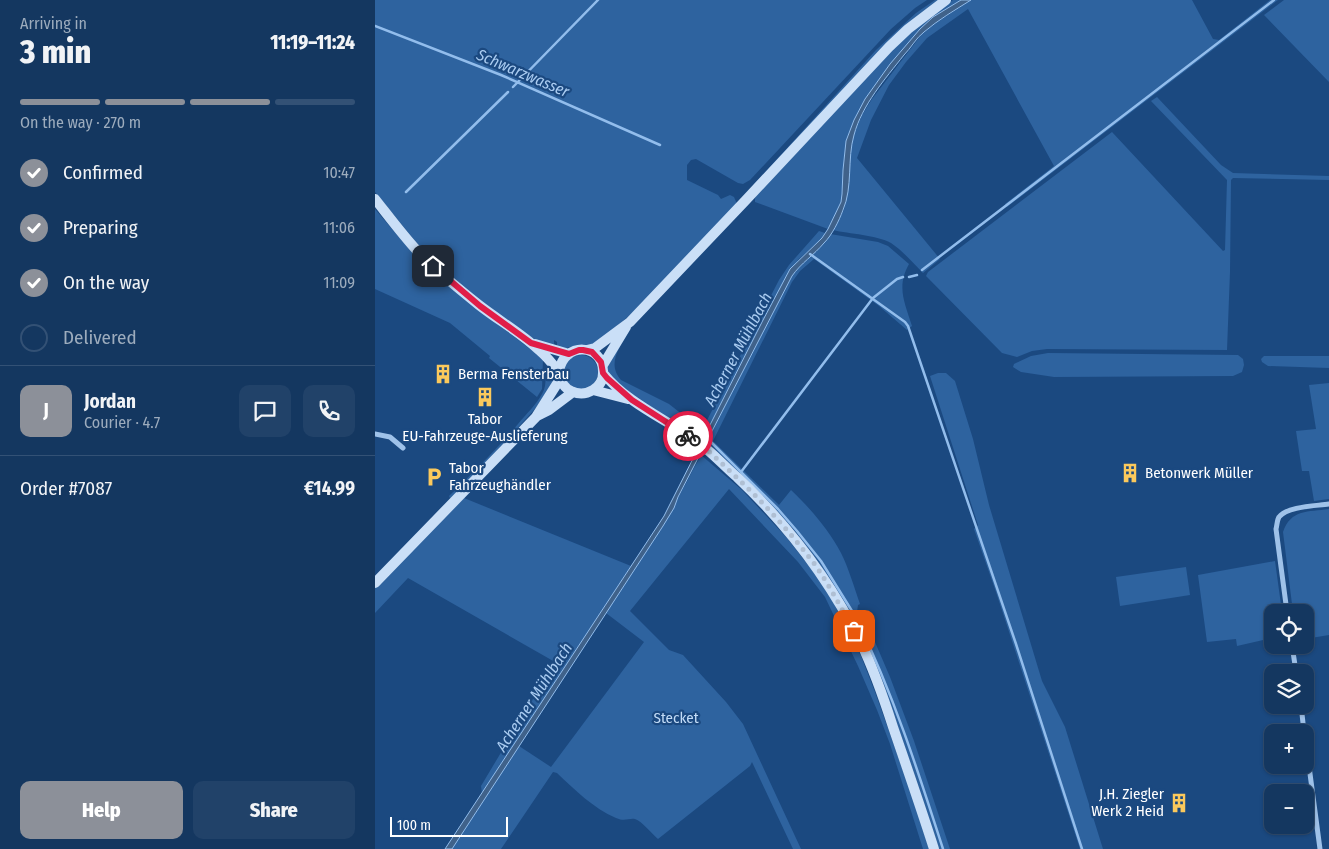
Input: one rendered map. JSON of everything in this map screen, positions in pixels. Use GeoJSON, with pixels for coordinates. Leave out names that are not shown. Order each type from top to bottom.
{"type":"FeatureCollection","features":[{"type":"Feature","properties":{"kind":"street"},"geometry":{"type":"LineString","coordinates":[[375,583],[536,417],[560,375],[563,360],[569,354],[579,350],[595,348],[630,322],[889,47],[923,16],[946,0]]}},
{"type":"Feature","properties":{"kind":"street"},"geometry":{"type":"LineString","coordinates":[[375,199],[398,230],[422,256],[480,306],[531,343],[560,375],[565,386],[573,392],[583,394],[593,390],[601,382],[606,358],[630,322]]}},
{"type":"Feature","properties":{"kind":"street"},"geometry":{"type":"LineString","coordinates":[[531,343],[569,354]]}},
{"type":"Feature","properties":{"kind":"street"},"geometry":{"type":"LineString","coordinates":[[587,350],[596,355],[607,378],[632,400],[695,440],[753,492],[785,527],[814,564],[831,589],[861,643],[879,685],[934,849]]}},
{"type":"Feature","properties":{"kind":"street"},"geometry":{"type":"LineString","coordinates":[[593,390],[632,400]]}},
{"type":"Feature","properties":{"kind":"street"},"geometry":{"type":"LineString","coordinates":[[536,417],[573,392]]}},
{"type":"Feature","properties":{"kind":"street"},"geometry":{"type":"LineString","coordinates":[[375,434],[390,437],[403,448]]}},
{"type":"Feature","properties":{"kind":"street"},"geometry":{"type":"LineString","coordinates":[[1286,604],[1276,529],[1279,518],[1295,508],[1329,504]]}},
{"type":"Feature","properties":{"kind":"street"},"geometry":{"type":"LineString","coordinates":[[1310,774],[1320,849]]}},
{"type":"Feature","properties":{"kind":"green space"},"geometry":{"type":"Polygon","coordinates":[[[375,0],[927,0],[891,29],[750,180],[743,184],[738,183],[696,159],[691,160],[687,165],[687,180],[718,195],[721,199],[730,195],[734,197],[737,204],[639,307],[595,345],[574,346],[563,349],[557,348],[557,342],[554,340],[552,346],[538,341],[519,330],[438,265],[425,253],[375,192],[375,0]]]}},
{"type":"Feature","properties":{"kind":"green space"},"geometry":{"type":"Polygon","coordinates":[[[935,0],[941,0],[749,190],[876,50],[916,13],[935,0]]]}},
{"type":"Feature","properties":{"kind":"green space"},"geometry":{"type":"Polygon","coordinates":[[[953,0],[961,0],[933,17],[920,29],[865,99],[846,141],[841,202],[828,229],[755,202],[756,195],[893,48],[939,9],[953,0]]]}},
{"type":"Feature","properties":{"kind":"green space"},"geometry":{"type":"Polygon","coordinates":[[[971,0],[1192,0],[1213,39],[1219,40],[1270,0],[1278,0],[1007,207],[1005,204],[1054,166],[968,9],[927,38],[889,85],[871,120],[857,158],[940,259],[923,273],[904,253],[885,240],[833,230],[844,210],[851,146],[862,115],[922,34],[971,0]]]}},
{"type":"Feature","properties":{"kind":"green space"},"geometry":{"type":"Polygon","coordinates":[[[1284,0],[1329,0],[1329,82],[1264,15],[1284,0]]]}},
{"type":"Feature","properties":{"kind":"green space"},"geometry":{"type":"Polygon","coordinates":[[[1157,97],[1221,165],[1233,173],[1329,176],[1329,180],[1233,178],[1231,180],[1227,350],[1047,349],[1032,351],[1017,357],[1002,353],[926,276],[928,272],[1112,132],[1223,251],[1225,250],[1227,180],[1151,101],[1157,97]]]}},
{"type":"Feature","properties":{"kind":"green space"},"geometry":{"type":"Polygon","coordinates":[[[375,209],[415,256],[438,278],[543,359],[542,389],[537,397],[450,323],[375,289],[375,209]]]}},
{"type":"Feature","properties":{"kind":"green space"},"geometry":{"type":"Polygon","coordinates":[[[819,231],[825,233],[798,260],[762,322],[703,438],[633,396],[608,376],[607,364],[627,334],[618,351],[615,362],[617,374],[621,380],[669,404],[702,430],[779,280],[789,265],[819,231]]]}},
{"type":"Feature","properties":{"kind":"green space"},"geometry":{"type":"Polygon","coordinates":[[[830,234],[878,242],[888,246],[909,264],[905,272],[902,288],[912,326],[907,330],[879,306],[814,259],[800,271],[792,282],[713,441],[779,505],[791,490],[819,520],[836,544],[847,565],[860,604],[858,605],[857,612],[850,612],[818,561],[794,530],[707,441],[792,276],[830,234]]]}},
{"type":"Feature","properties":{"kind":"green space"},"geometry":{"type":"Polygon","coordinates":[[[1048,353],[1238,355],[1243,359],[1244,365],[1242,372],[1233,376],[1054,377],[1021,372],[1013,367],[1014,364],[1031,356],[1048,353]]]}},
{"type":"Feature","properties":{"kind":"green space"},"geometry":{"type":"Polygon","coordinates":[[[581,355],[588,356],[593,360],[597,365],[597,379],[593,384],[588,388],[581,389],[574,388],[569,384],[565,379],[564,372],[565,365],[569,360],[574,356],[581,355]]]}},
{"type":"Feature","properties":{"kind":"green space"},"geometry":{"type":"Polygon","coordinates":[[[1264,356],[1329,356],[1329,368],[1268,366],[1262,362],[1261,359],[1264,356]]]}},
{"type":"Feature","properties":{"kind":"green space"},"geometry":{"type":"Polygon","coordinates":[[[547,364],[553,374],[552,386],[534,410],[450,498],[449,496],[493,452],[537,402],[545,386],[547,364]]]}},
{"type":"Feature","properties":{"kind":"green space"},"geometry":{"type":"Polygon","coordinates":[[[946,373],[955,381],[973,439],[989,505],[1042,681],[1065,727],[1103,849],[1080,849],[974,529],[978,525],[930,376],[946,373]]]}},
{"type":"Feature","properties":{"kind":"green space"},"geometry":{"type":"Polygon","coordinates":[[[1329,383],[1329,499],[1314,501],[1309,471],[1302,471],[1296,431],[1316,429],[1309,385],[1329,383]]]}},
{"type":"Feature","properties":{"kind":"green space","name":"Stecket"},"geometry":{"type":"Polygon","coordinates":[[[701,455],[742,490],[787,538],[826,588],[861,656],[913,798],[929,849],[923,849],[890,744],[877,710],[825,597],[798,562],[729,489],[630,611],[669,650],[683,655],[726,702],[743,724],[801,849],[793,849],[752,762],[750,766],[658,839],[638,820],[619,819],[600,809],[557,773],[553,772],[501,849],[452,849],[519,746],[551,767],[644,642],[606,613],[663,526],[701,455]]]}},
{"type":"Feature","properties":{"kind":"green space"},"geometry":{"type":"Polygon","coordinates":[[[464,498],[631,566],[482,793],[481,786],[555,662],[408,578],[375,613],[375,588],[464,498]]]}},
{"type":"Feature","properties":{"kind":"green space"},"geometry":{"type":"Polygon","coordinates":[[[1329,509],[1329,635],[1314,638],[1314,604],[1292,604],[1283,532],[1291,519],[1296,515],[1329,509]]]}},
{"type":"Feature","properties":{"kind":"green space"},"geometry":{"type":"Polygon","coordinates":[[[1275,561],[1281,604],[1264,604],[1264,640],[1237,646],[1236,639],[1207,642],[1198,575],[1275,561]]]}},
{"type":"Feature","properties":{"kind":"green space"},"geometry":{"type":"Polygon","coordinates":[[[1186,567],[1190,595],[1120,606],[1116,577],[1186,567]]]}},
{"type":"Feature","properties":{"kind":"green space"},"geometry":{"type":"Polygon","coordinates":[[[860,617],[863,622],[866,621],[890,677],[914,741],[950,849],[939,849],[883,683],[854,620],[860,617]]]}},
{"type":"Feature","properties":{"kind":"shaded area"},"geometry":{"type":"Polygon","coordinates":[[[961,0],[971,0],[921,34],[889,73],[868,103],[854,135],[848,192],[835,228],[827,240],[792,276],[674,508],[663,526],[452,849],[445,849],[664,516],[790,269],[822,238],[828,229],[841,202],[846,141],[865,99],[890,64],[920,29],[933,17],[961,0]]]}},
{"type":"Feature","properties":{"kind":"waterway"},"geometry":{"type":"LineString","coordinates":[[513,87],[598,0]]}},
{"type":"Feature","properties":{"kind":"waterway"},"geometry":{"type":"LineString","coordinates":[[922,270],[1274,0]]}},
{"type":"Feature","properties":{"kind":"waterway","name":"Schwarzwasser"},"geometry":{"type":"LineString","coordinates":[[375,26],[501,75],[660,145]]}},
{"type":"Feature","properties":{"kind":"waterway"},"geometry":{"type":"LineString","coordinates":[[406,192],[508,92]]}},
{"type":"Feature","properties":{"kind":"waterway"},"geometry":{"type":"LineString","coordinates":[[810,254],[908,326],[1016,644],[1082,849]]}},
{"type":"Feature","properties":{"kind":"waterway"},"geometry":{"type":"LineString","coordinates":[[909,277],[917,275]]}},
{"type":"Feature","properties":{"kind":"waterway"},"geometry":{"type":"LineString","coordinates":[[741,472],[873,298],[897,279],[903,277]]}},
{"type":"Feature","properties":{"kind":"waterway"},"geometry":{"type":"LineString","coordinates":[[707,438],[778,509],[797,531],[821,561],[852,611]]}},
{"type":"Feature","properties":{"kind":"waterway"},"geometry":{"type":"LineString","coordinates":[[857,620],[893,704],[943,849]]}},
{"type":"Feature","properties":{"kind":"way so far"},"geometry":{"type":"LineString","coordinates":[[688,436],[711,453],[753,492],[785,527],[831,589],[854,631]]}},
{"type":"Feature","properties":{"kind":"place","name":"Berma Fensterbau"},"geometry":{"type":"Point","coordinates":[443,374]}},
{"type":"Feature","properties":{"kind":"place","name":"Tabor EU-Fahrzeuge-Auslieferung"},"geometry":{"type":"Point","coordinates":[485,397]}},
{"type":"Feature","properties":{"kind":"place","name":"Betonwerk Müller"},"geometry":{"type":"Point","coordinates":[1130,473]}},
{"type":"Feature","properties":{"kind":"place","name":"Tabor Fahrzeughändler"},"geometry":{"type":"Point","coordinates":[434,477]}},
{"type":"Feature","properties":{"kind":"place","name":"J.H. Ziegler Werk 2 Heid"},"geometry":{"type":"Point","coordinates":[1179,803]}},
{"type":"Feature","properties":{"kind":"route"},"geometry":{"type":"LineString","coordinates":[[433,266],[480,306],[531,343],[569,354],[579,350],[592,352],[603,365],[603,373],[607,378],[632,400],[688,436]]}},
{"type":"Feature","properties":{"kind":"water label","name":"Acherner Mühlbach"},"geometry":{"type":"Point","coordinates":[738,349]}},
{"type":"Feature","properties":{"kind":"water label","name":"Acherner Mühlbach"},"geometry":{"type":"Point","coordinates":[534,697]}}]}
